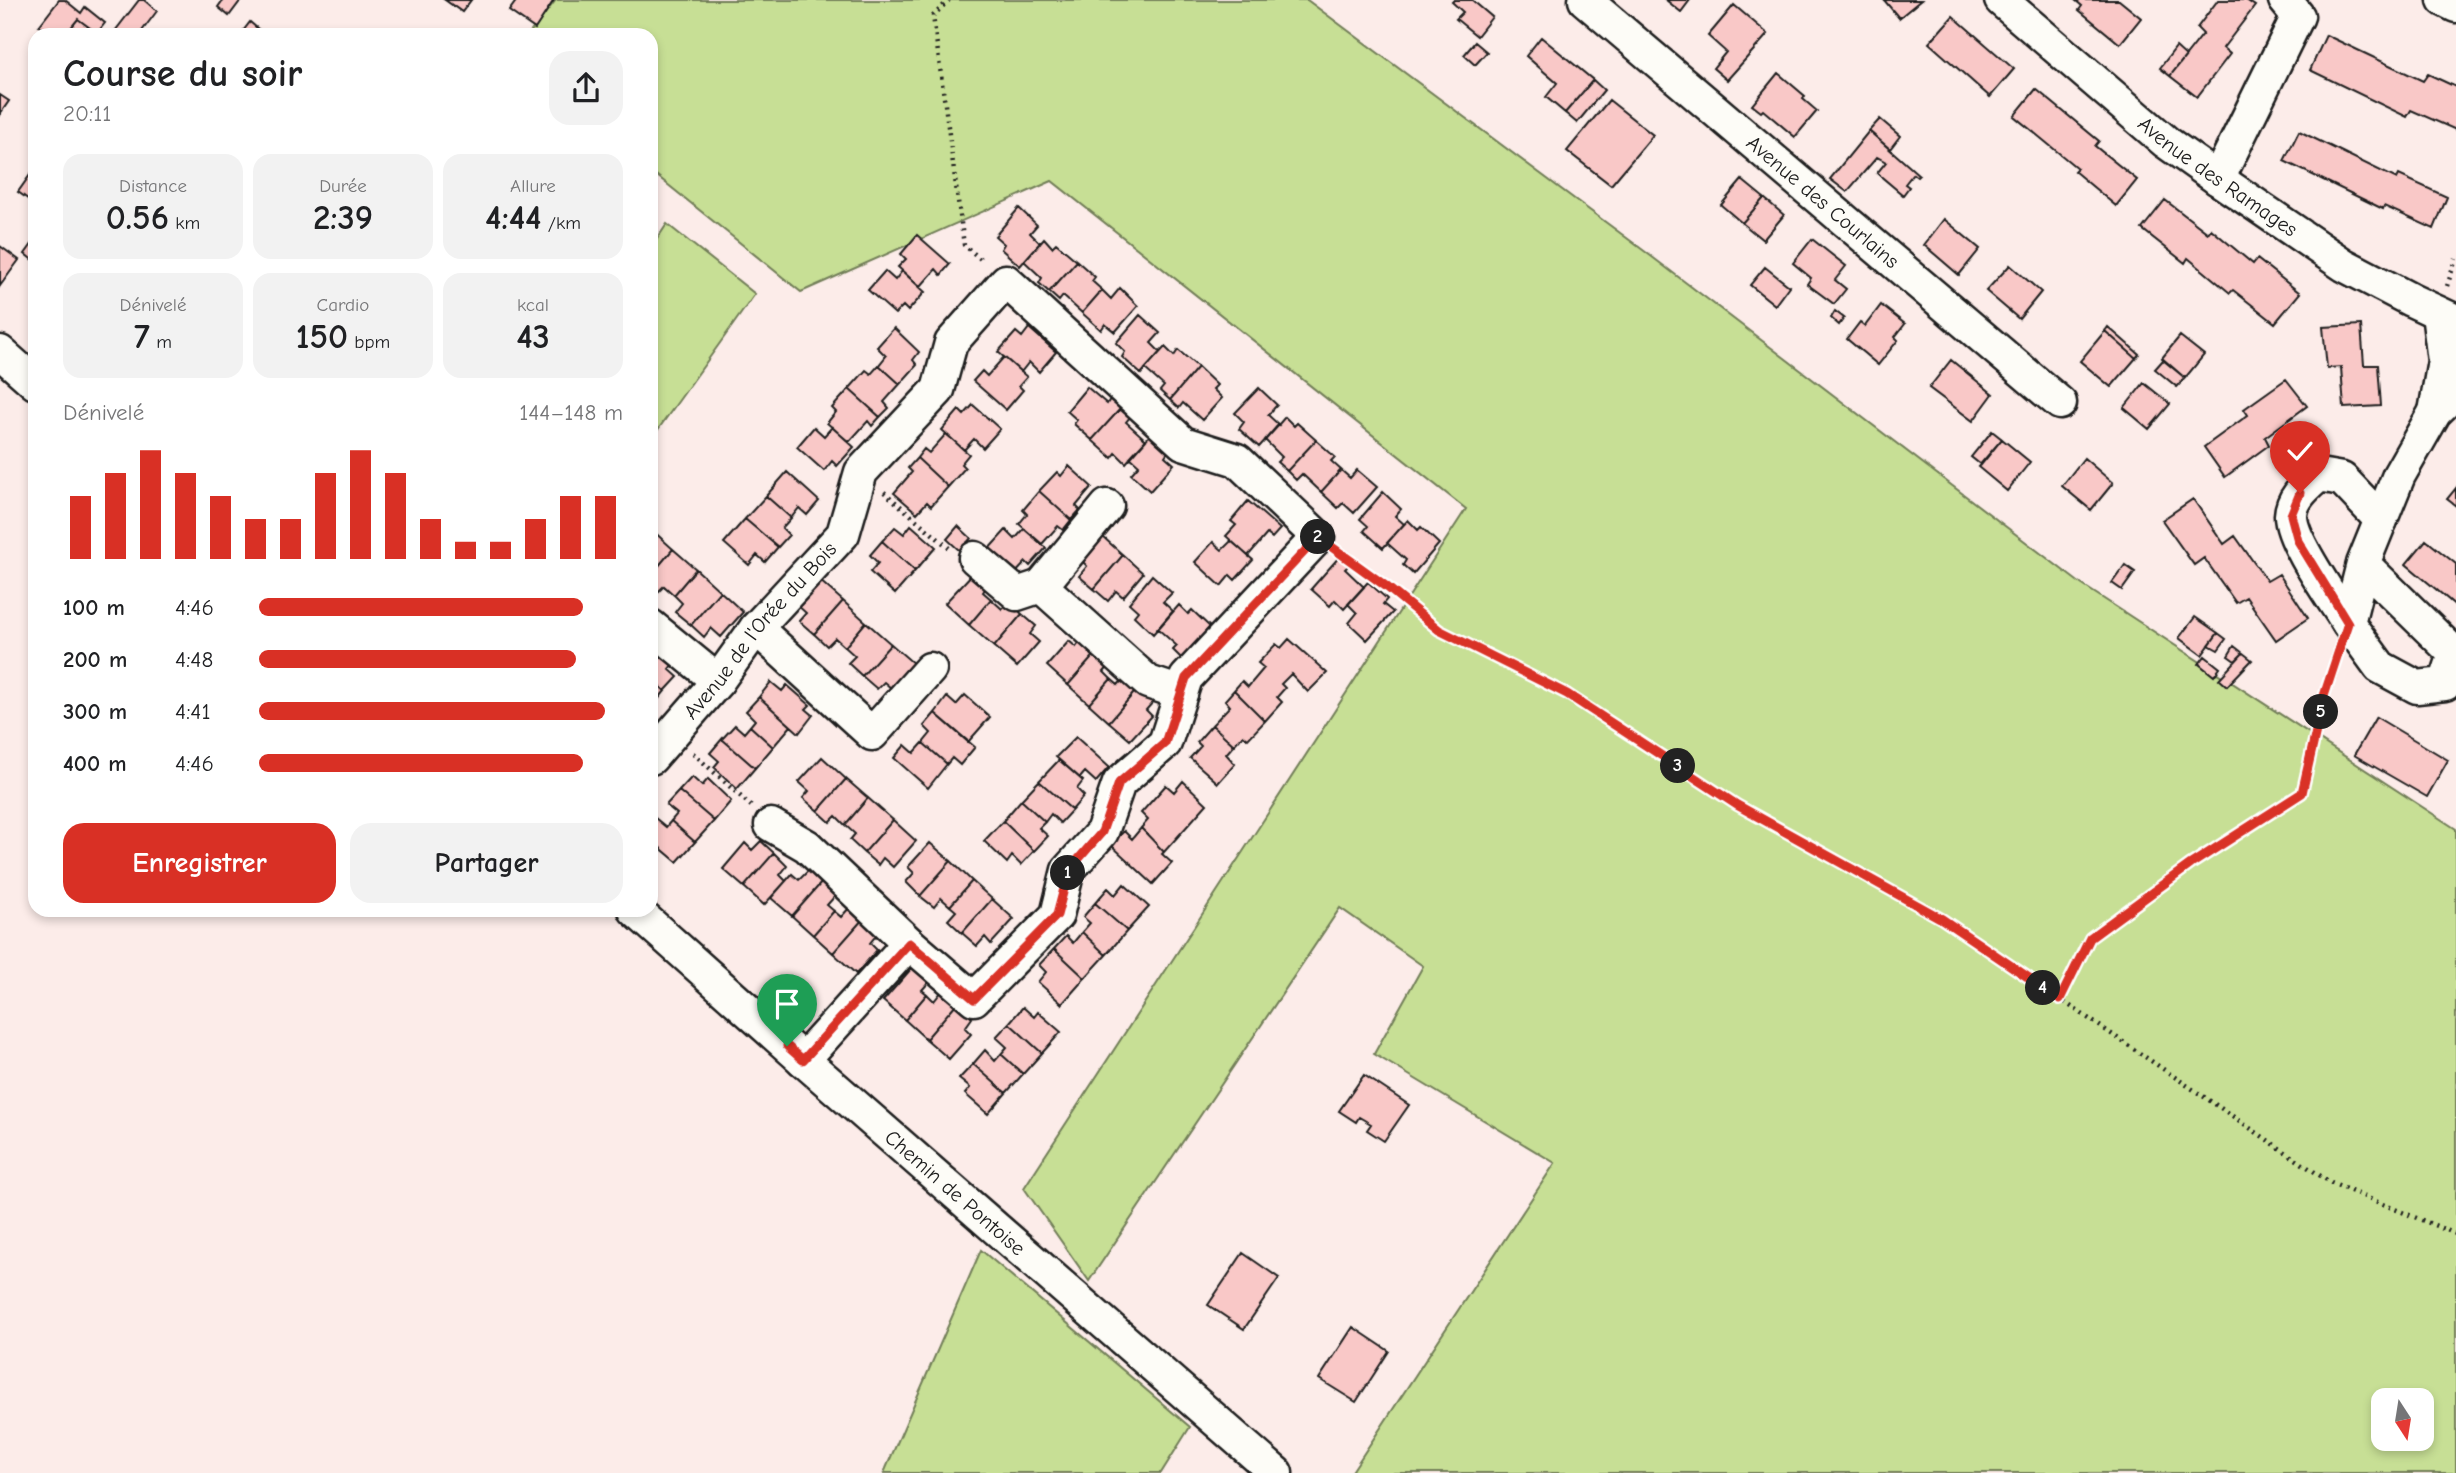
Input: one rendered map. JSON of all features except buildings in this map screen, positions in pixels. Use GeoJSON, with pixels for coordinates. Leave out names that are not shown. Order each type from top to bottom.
{"type":"FeatureCollection","features":[{"type":"Feature","properties":{"kind":"street","name":"Avenue des Courlains"},"geometry":{"type":"LineString","coordinates":[[1585,0],[2060,403]]}},
{"type":"Feature","properties":{"kind":"street","name":"Avenue des Ramages"},"geometry":{"type":"LineString","coordinates":[[2001,0],[2166,142],[2218,179],[2344,265],[2447,317]]}},
{"type":"Feature","properties":{"kind":"street"},"geometry":{"type":"LineString","coordinates":[[2444,0],[2456,6]]}},
{"type":"Feature","properties":{"kind":"street"},"geometry":{"type":"LineString","coordinates":[[2218,179],[2296,5]]}},
{"type":"Feature","properties":{"kind":"street","name":"Avenue de l'Orée du Bois"},"geometry":{"type":"LineString","coordinates":[[658,750],[718,681],[756,628],[843,534],[861,472],[939,390],[951,343],[1006,281]]}},
{"type":"Feature","properties":{"kind":"street"},"geometry":{"type":"LineString","coordinates":[[771,825],[807,846],[909,943],[974,999],[1057,915],[1069,870],[1102,832],[1119,783],[1165,743],[1186,678],[1318,537],[1237,460],[1183,443],[1006,281]]}},
{"type":"Feature","properties":{"kind":"street"},"geometry":{"type":"LineString","coordinates":[[2348,623],[2363,564],[2399,475],[2445,402],[2447,317]]}},
{"type":"Feature","properties":{"kind":"street"},"geometry":{"type":"LineString","coordinates":[[0,352],[28,377]]}},
{"type":"Feature","properties":{"kind":"street"},"geometry":{"type":"LineString","coordinates":[[2363,564],[2455,654],[2445,684],[2417,687],[2380,667],[2348,623],[2298,541],[2291,515],[2300,493],[2319,475],[2342,479],[2381,520]]}},
{"type":"Feature","properties":{"kind":"street"},"geometry":{"type":"LineString","coordinates":[[975,558],[1017,594],[1041,586],[1107,506]]}},
{"type":"Feature","properties":{"kind":"street"},"geometry":{"type":"LineString","coordinates":[[1041,586],[1148,682],[1181,693]]}},
{"type":"Feature","properties":{"kind":"street"},"geometry":{"type":"LineString","coordinates":[[756,628],[872,734],[930,669]]}},
{"type":"Feature","properties":{"kind":"street"},"geometry":{"type":"LineString","coordinates":[[658,632],[718,681]]}},
{"type":"Feature","properties":{"kind":"street","name":"Chemin de Pontoise"},"geometry":{"type":"LineString","coordinates":[[643,917],[1276,1473]]}},
{"type":"Feature","properties":{"kind":"street"},"geometry":{"type":"LineString","coordinates":[[803,1060],[909,943]]}},
{"type":"Feature","properties":{"kind":"path"},"geometry":{"type":"LineString","coordinates":[[949,0],[933,16],[964,245],[1006,281]]}},
{"type":"Feature","properties":{"kind":"path"},"geometry":{"type":"LineString","coordinates":[[861,472],[966,562],[975,558]]}},
{"type":"Feature","properties":{"kind":"path"},"geometry":{"type":"LineString","coordinates":[[1318,537],[1387,587],[1439,630],[1567,694],[1737,805],[1942,919],[2331,1182],[2456,1234]]}},
{"type":"Feature","properties":{"kind":"path"},"geometry":{"type":"LineString","coordinates":[[2060,999],[2090,938],[2191,864],[2302,793],[2324,696],[2348,623]]}},
{"type":"Feature","properties":{"kind":"path"},"geometry":{"type":"LineString","coordinates":[[671,734],[771,825]]}},
{"type":"Feature","properties":{"kind":"green space"},"geometry":{"type":"Polygon","coordinates":[[[556,0],[1307,0],[1643,250],[2081,584],[2456,829],[2456,1473],[1351,1473],[1555,1163],[1374,1054],[1423,966],[1340,908],[1089,1281],[1024,1188],[1466,509],[1052,181],[801,292],[658,177],[658,28],[534,28],[556,0]]]}},
{"type":"Feature","properties":{"kind":"green space"},"geometry":{"type":"Polygon","coordinates":[[[667,224],[755,294],[658,430],[658,238],[667,224]]]}},
{"type":"Feature","properties":{"kind":"green space"},"geometry":{"type":"Polygon","coordinates":[[[981,1250],[1190,1427],[1161,1473],[884,1473],[981,1250]]]}},
{"type":"Feature","properties":{"kind":"route"},"geometry":{"type":"LineString","coordinates":[[787,1046],[803,1060],[909,943],[974,999],[1057,915],[1069,870],[1102,832],[1119,783],[1165,743],[1186,678],[1318,537],[1387,587],[1439,630],[1567,694],[1737,805],[1942,919],[2060,999],[2090,938],[2191,864],[2302,793],[2324,696],[2348,623],[2298,541],[2291,515],[2300,493]]}}]}
